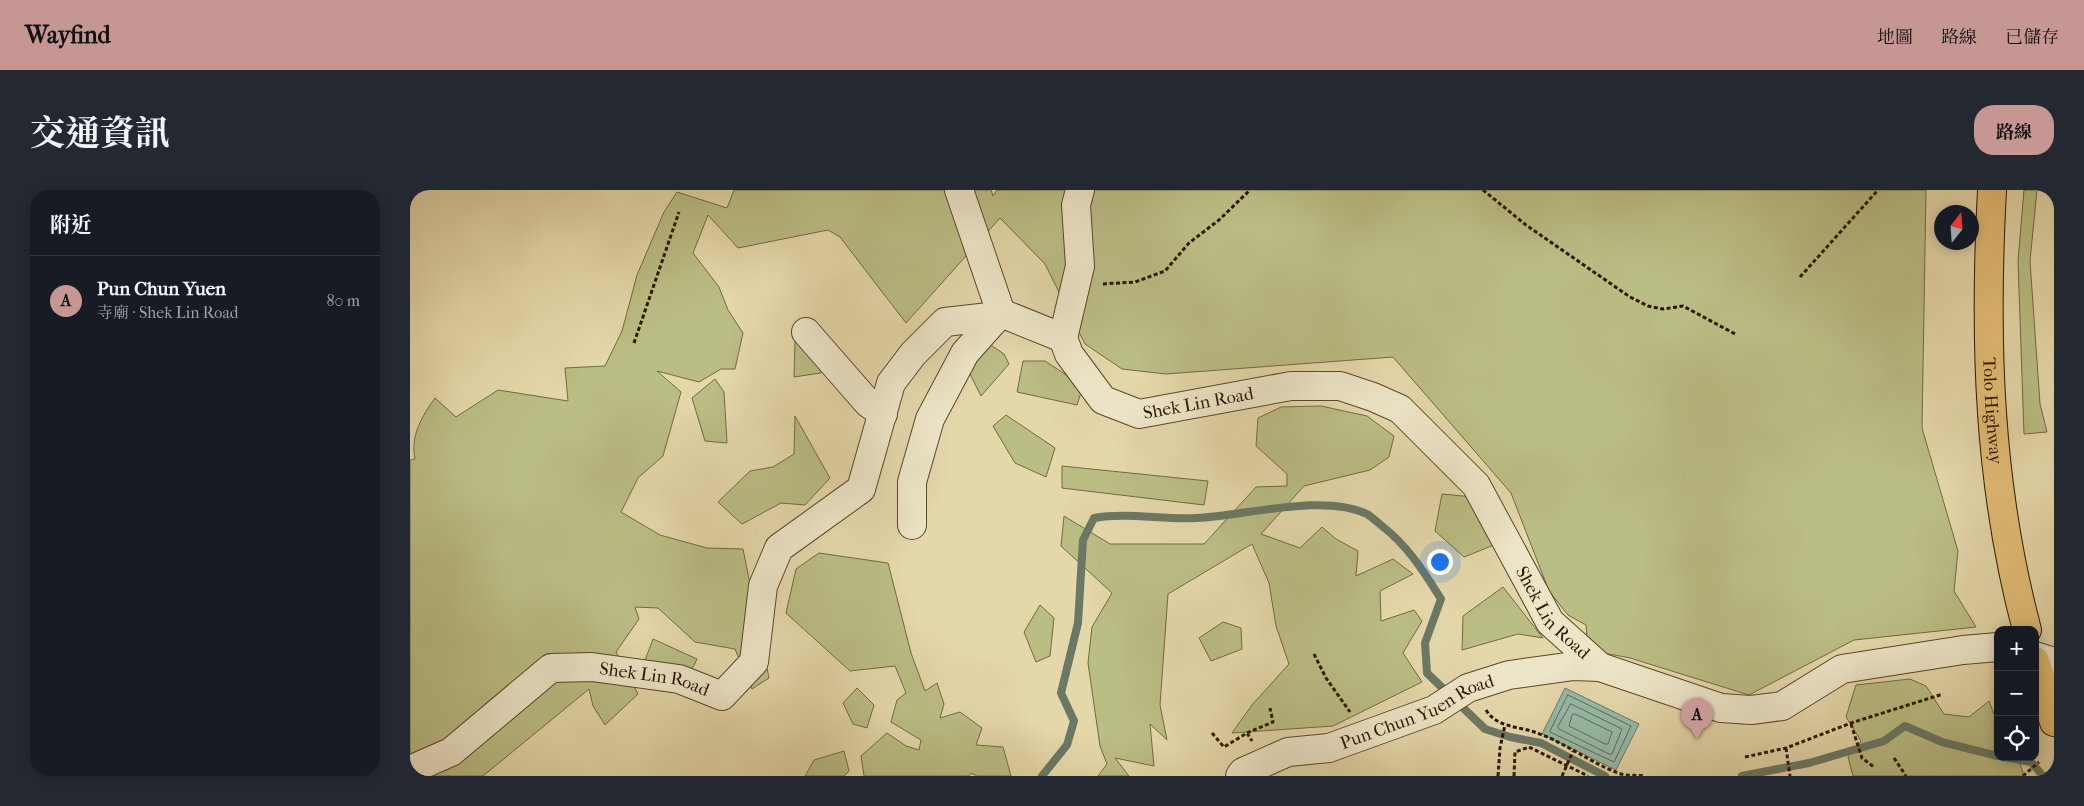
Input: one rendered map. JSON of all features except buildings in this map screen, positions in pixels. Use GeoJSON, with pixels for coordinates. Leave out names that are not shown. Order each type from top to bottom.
{"type":"FeatureCollection","features":[{"type":"Feature","properties":{"kind":"highway","name":"Tolo Highway"},"geometry":{"type":"LineString","coordinates":[[1992,190],[1988,296],[1990,382],[1998,483],[2007,543],[2024,620]]}},
{"type":"Feature","properties":{"kind":"highway"},"geometry":{"type":"LineString","coordinates":[[2038,671],[2054,722]]}},
{"type":"Feature","properties":{"kind":"street"},"geometry":{"type":"LineString","coordinates":[[912,525],[912,482],[930,419],[965,353],[1000,314],[959,190]]}},
{"type":"Feature","properties":{"kind":"street"},"geometry":{"type":"LineString","coordinates":[[1063,338],[1080,266],[1076,205],[1080,190]]}},
{"type":"Feature","properties":{"kind":"street","name":"Shek Lin Road"},"geometry":{"type":"LineString","coordinates":[[410,770],[451,752],[552,668],[592,667],[679,679],[722,696],[754,662],[763,586],[779,548],[861,488],[891,383],[913,354],[945,322],[1000,314],[1063,338],[1069,354],[1103,400],[1139,414],[1291,386],[1340,386],[1373,397],[1400,409],[1476,485],[1550,622],[1600,667],[1721,708],[1751,710],[1782,706],[1842,669],[1963,650],[1994,647]]}},
{"type":"Feature","properties":{"kind":"street"},"geometry":{"type":"LineString","coordinates":[[806,332],[868,403],[882,414]]}},
{"type":"Feature","properties":{"kind":"street"},"geometry":{"type":"LineString","coordinates":[[2039,657],[2054,662]]}},
{"type":"Feature","properties":{"kind":"street","name":"Pun Chun Yuen Road"},"geometry":{"type":"LineString","coordinates":[[1240,776],[1243,772],[1288,752],[1329,748],[1475,695],[1509,675],[1574,666],[1600,667]]}},
{"type":"Feature","properties":{"kind":"path"},"geometry":{"type":"LineString","coordinates":[[1076,282],[1113,285],[1135,282],[1166,271],[1189,243],[1219,220],[1250,190]]}},
{"type":"Feature","properties":{"kind":"path"},"geometry":{"type":"LineString","coordinates":[[1484,190],[1526,225],[1630,297],[1648,306],[1663,309],[1683,306],[1737,335]]}},
{"type":"Feature","properties":{"kind":"path"},"geometry":{"type":"LineString","coordinates":[[1800,278],[1878,190]]}},
{"type":"Feature","properties":{"kind":"path"},"geometry":{"type":"LineString","coordinates":[[634,343],[679,212]]}},
{"type":"Feature","properties":{"kind":"path"},"geometry":{"type":"LineString","coordinates":[[1314,654],[1326,678],[1368,734]]}},
{"type":"Feature","properties":{"kind":"path"},"geometry":{"type":"LineString","coordinates":[[1745,757],[1786,748],[1851,723],[1942,694]]}},
{"type":"Feature","properties":{"kind":"path"},"geometry":{"type":"LineString","coordinates":[[1475,695],[1492,718],[1505,727],[1538,733],[1573,752],[1623,774],[1644,776]]}},
{"type":"Feature","properties":{"kind":"path"},"geometry":{"type":"LineString","coordinates":[[1212,733],[1224,747],[1273,722],[1270,708]]}},
{"type":"Feature","properties":{"kind":"path"},"geometry":{"type":"LineString","coordinates":[[1851,723],[1854,738],[1862,758],[1874,768]]}},
{"type":"Feature","properties":{"kind":"path"},"geometry":{"type":"LineString","coordinates":[[1498,776],[1497,769],[1505,727]]}},
{"type":"Feature","properties":{"kind":"path"},"geometry":{"type":"LineString","coordinates":[[1514,776],[1515,752],[1529,746],[1588,776]]}},
{"type":"Feature","properties":{"kind":"path"},"geometry":{"type":"LineString","coordinates":[[1786,748],[1790,776]]}},
{"type":"Feature","properties":{"kind":"path"},"geometry":{"type":"LineString","coordinates":[[1562,776],[1573,752]]}},
{"type":"Feature","properties":{"kind":"path"},"geometry":{"type":"LineString","coordinates":[[1894,758],[1906,776]]}},
{"type":"Feature","properties":{"kind":"path"},"geometry":{"type":"LineString","coordinates":[[2023,776],[2039,762]]}},
{"type":"Feature","properties":{"kind":"green space"},"geometry":{"type":"Polygon","coordinates":[[[734,190],[991,190],[993,196],[997,190],[1926,190],[1922,428],[1958,551],[1954,591],[1976,627],[1854,640],[1749,695],[1630,658],[1588,650],[1586,625],[1568,615],[1549,591],[1511,493],[1393,357],[1166,374],[1122,369],[1085,344],[1045,264],[1000,218],[906,323],[840,237],[828,230],[738,248],[708,215],[693,253],[719,287],[728,310],[743,333],[735,369],[721,369],[699,382],[657,371],[681,392],[663,456],[638,478],[621,512],[660,535],[707,548],[743,549],[769,678],[752,689],[735,649],[695,642],[658,608],[635,607],[639,619],[616,652],[638,694],[605,725],[593,706],[589,689],[483,776],[410,776],[410,460],[415,459],[414,442],[422,419],[435,398],[456,417],[498,390],[568,401],[565,368],[605,366],[622,331],[637,275],[664,212],[677,192],[727,208],[734,190]]]}},
{"type":"Feature","properties":{"kind":"green space"},"geometry":{"type":"Polygon","coordinates":[[[2024,190],[2037,190],[2030,261],[2040,404],[2047,432],[2024,434],[2018,261],[2024,190]]]}},
{"type":"Feature","properties":{"kind":"green space"},"geometry":{"type":"Polygon","coordinates":[[[815,324],[821,373],[794,377],[795,342],[793,334],[815,324]]]}},
{"type":"Feature","properties":{"kind":"green space"},"geometry":{"type":"Polygon","coordinates":[[[970,331],[1004,354],[1009,364],[981,396],[956,346],[970,331]]]}},
{"type":"Feature","properties":{"kind":"green space"},"geometry":{"type":"Polygon","coordinates":[[[1023,361],[1045,361],[1083,386],[1077,405],[1017,392],[1023,361]]]}},
{"type":"Feature","properties":{"kind":"green space"},"geometry":{"type":"Polygon","coordinates":[[[715,379],[724,392],[727,443],[705,441],[692,398],[715,379]]]}},
{"type":"Feature","properties":{"kind":"green space"},"geometry":{"type":"Polygon","coordinates":[[[1321,406],[1367,416],[1394,436],[1389,457],[1370,470],[1304,486],[1261,534],[1300,548],[1322,527],[1336,539],[1358,551],[1356,576],[1393,559],[1413,574],[1380,591],[1381,621],[1414,610],[1422,621],[1403,653],[1422,682],[1333,726],[1232,733],[1252,705],[1289,664],[1276,626],[1269,583],[1252,544],[1168,594],[1160,705],[1167,740],[1150,724],[1154,766],[1115,758],[1129,776],[1098,776],[1107,764],[1100,746],[1088,663],[1092,627],[1112,593],[1061,546],[1064,516],[1110,544],[1204,544],[1256,487],[1287,486],[1287,474],[1256,446],[1258,418],[1281,407],[1321,406]]]}},
{"type":"Feature","properties":{"kind":"green space"},"geometry":{"type":"Polygon","coordinates":[[[1006,415],[1055,448],[1046,477],[1015,463],[993,426],[1006,415]]]}},
{"type":"Feature","properties":{"kind":"green space"},"geometry":{"type":"Polygon","coordinates":[[[795,416],[830,478],[805,505],[781,503],[742,524],[718,502],[750,471],[773,467],[794,454],[795,416]]]}},
{"type":"Feature","properties":{"kind":"green space"},"geometry":{"type":"Polygon","coordinates":[[[1062,466],[1208,481],[1204,505],[1062,488],[1062,466]]]}},
{"type":"Feature","properties":{"kind":"green space"},"geometry":{"type":"Polygon","coordinates":[[[1442,494],[1494,499],[1499,543],[1464,557],[1435,531],[1442,494]]]}},
{"type":"Feature","properties":{"kind":"green space"},"geometry":{"type":"Polygon","coordinates":[[[819,553],[888,563],[911,653],[925,691],[937,683],[944,704],[940,718],[960,712],[982,728],[976,745],[1003,747],[1011,776],[977,776],[971,773],[969,776],[864,776],[861,756],[887,733],[906,746],[919,750],[921,740],[891,722],[897,700],[906,693],[895,666],[850,671],[786,613],[796,569],[819,553]]]}},
{"type":"Feature","properties":{"kind":"green space"},"geometry":{"type":"Polygon","coordinates":[[[1503,587],[1543,638],[1518,634],[1462,650],[1463,616],[1503,587]]]}},
{"type":"Feature","properties":{"kind":"green space"},"geometry":{"type":"Polygon","coordinates":[[[1040,605],[1054,618],[1050,656],[1036,662],[1024,632],[1040,605]]]}},
{"type":"Feature","properties":{"kind":"green space"},"geometry":{"type":"Polygon","coordinates":[[[1223,622],[1241,628],[1242,649],[1211,661],[1199,638],[1223,622]]]}},
{"type":"Feature","properties":{"kind":"green space"},"geometry":{"type":"Polygon","coordinates":[[[653,639],[697,659],[680,693],[655,690],[644,663],[653,639]]]}},
{"type":"Feature","properties":{"kind":"green space"},"geometry":{"type":"Polygon","coordinates":[[[1910,679],[1926,686],[1944,714],[1969,717],[1989,701],[1994,714],[1994,761],[2019,761],[2024,776],[1853,776],[1848,757],[1861,741],[1846,717],[1856,685],[1910,679]]]}},
{"type":"Feature","properties":{"kind":"green space"},"geometry":{"type":"Polygon","coordinates":[[[857,688],[874,705],[867,728],[853,724],[843,703],[857,688]]]}},
{"type":"Feature","properties":{"kind":"green space"},"geometry":{"type":"Polygon","coordinates":[[[844,751],[849,771],[844,776],[805,776],[814,760],[844,751]]]}},
{"type":"Feature","properties":{"kind":"water"},"geometry":{"type":"Polygon","coordinates":[[[1565,688],[1639,724],[1616,770],[1542,734],[1565,688]]]}},
{"type":"Feature","properties":{"kind":"waterway"},"geometry":{"type":"LineString","coordinates":[[1042,776],[1067,745],[1074,721],[1061,693],[1078,623],[1083,540],[1094,518],[1107,516],[1197,518],[1283,507],[1328,505],[1349,508],[1373,518],[1408,551],[1441,599],[1425,643],[1427,673],[1485,729],[1510,737],[1541,743],[1605,776]]}},
{"type":"Feature","properties":{"kind":"waterway"},"geometry":{"type":"LineString","coordinates":[[1742,776],[1809,763],[1884,741],[1905,726],[1942,742],[1994,755]]}},
{"type":"Feature","properties":{"kind":"waterway"},"geometry":{"type":"LineString","coordinates":[[2026,761],[2031,762],[2043,776]]}},
{"type":"Feature","properties":{"kind":"place","name":"Pun Chun Yuen"},"geometry":{"type":"Point","coordinates":[1697,739]}}]}
